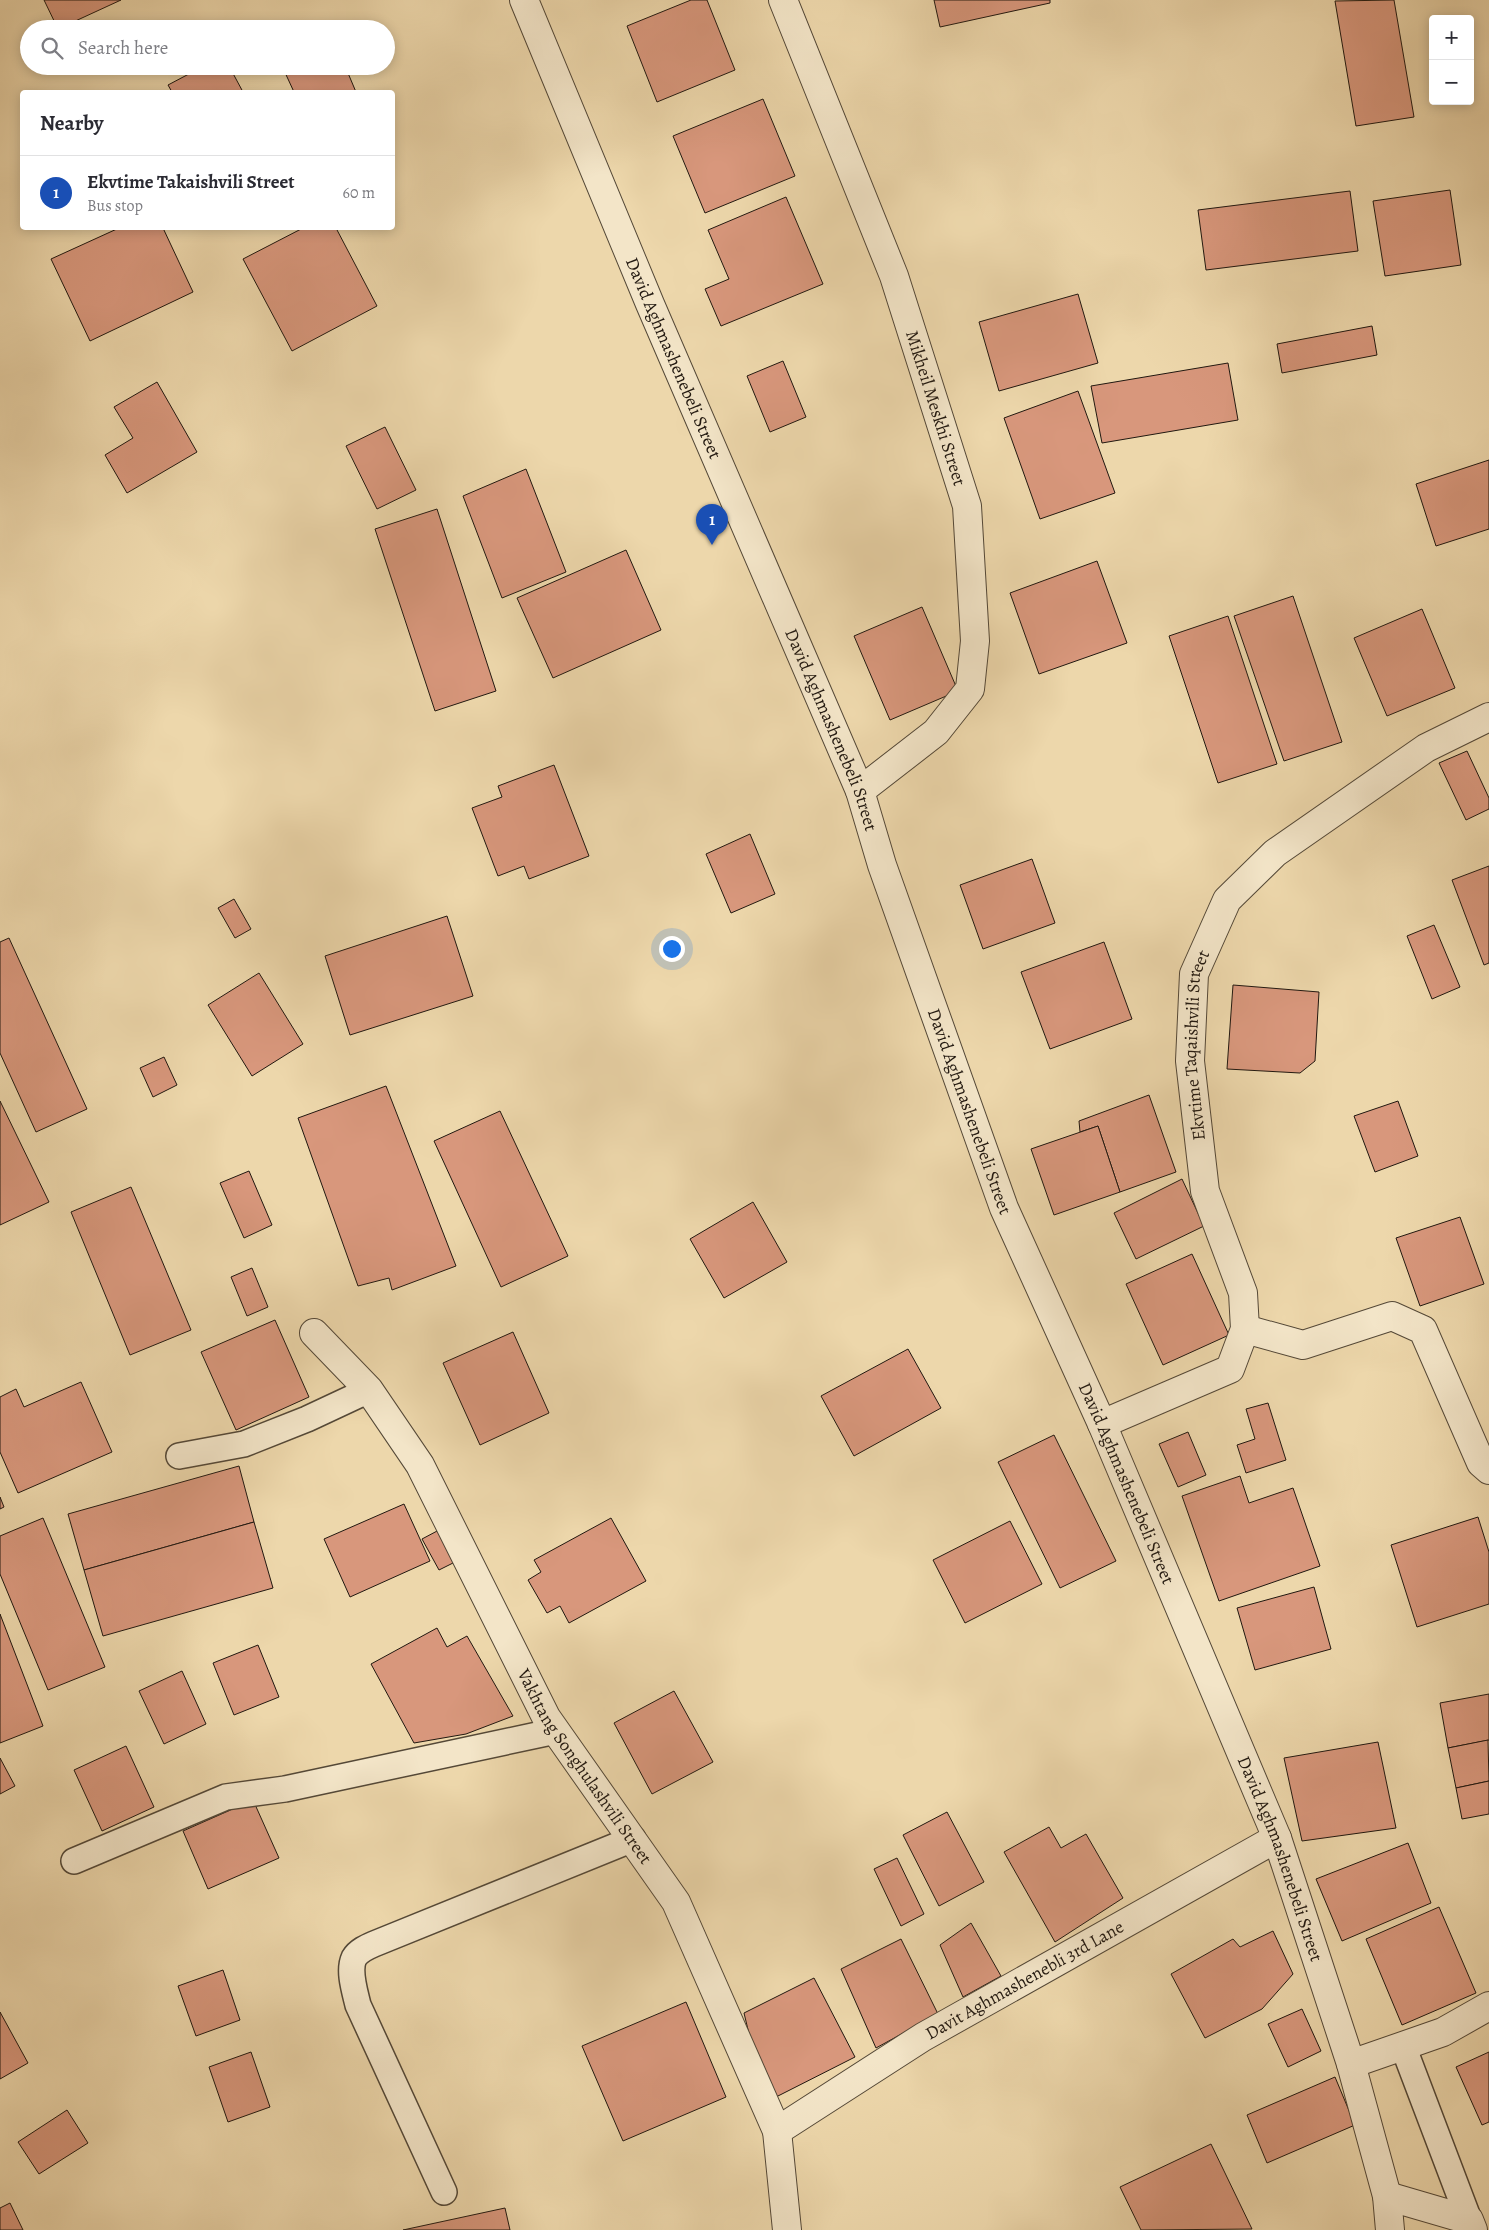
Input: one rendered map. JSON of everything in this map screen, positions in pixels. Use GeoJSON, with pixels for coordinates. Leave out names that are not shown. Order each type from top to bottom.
{"type":"FeatureCollection","features":[{"type":"Feature","properties":{"kind":"street","name":"David Aghmashenebeli Street"},"geometry":{"type":"LineString","coordinates":[[524,0],[650,304],[860,791],[882,865],[1004,1208],[1102,1424],[1277,1838],[1351,2064],[1387,2196],[1390,2230]]}},
{"type":"Feature","properties":{"kind":"street","name":"Mikheil Meskhi Street"},"geometry":{"type":"LineString","coordinates":[[784,0],[894,276],[967,506],[975,641],[970,689],[936,732],[860,791]]}},
{"type":"Feature","properties":{"kind":"street","name":"Ekvtime Taqaishvili Street"},"geometry":{"type":"LineString","coordinates":[[1102,1424],[1230,1369],[1245,1329],[1243,1293],[1206,1191],[1190,1060],[1194,974],[1227,900],[1275,853],[1426,748],[1489,717]]}},
{"type":"Feature","properties":{"kind":"street"},"geometry":{"type":"LineString","coordinates":[[1245,1329],[1303,1345],[1392,1316],[1423,1330],[1481,1463],[1489,1470]]}},
{"type":"Feature","properties":{"kind":"street","name":"Vakhtang Songhulashvili Street"},"geometry":{"type":"LineString","coordinates":[[314,1333],[369,1390],[420,1465],[546,1717],[676,1902],[777,2131],[787,2230]]}},
{"type":"Feature","properties":{"kind":"street","name":"Davit Aghmashenebli 3rd Lane"},"geometry":{"type":"LineString","coordinates":[[777,2131],[923,2037],[1277,1838]]}},
{"type":"Feature","properties":{"kind":"street"},"geometry":{"type":"LineString","coordinates":[[1351,2064],[1443,2032],[1489,2006]]}},
{"type":"Feature","properties":{"kind":"street"},"geometry":{"type":"LineString","coordinates":[[1387,2196],[1471,2225]]}},
{"type":"Feature","properties":{"kind":"lane"},"geometry":{"type":"LineString","coordinates":[[179,1456],[244,1444],[307,1419],[369,1390]]}},
{"type":"Feature","properties":{"kind":"lane"},"geometry":{"type":"LineString","coordinates":[[74,1861],[226,1797],[303,1785],[556,1731]]}},
{"type":"Feature","properties":{"kind":"lane"},"geometry":{"type":"LineString","coordinates":[[444,2192],[358,2005],[353,1974],[354,1958],[362,1950],[374,1944],[632,1839]]}},
{"type":"Feature","properties":{"kind":"lane"},"geometry":{"type":"LineString","coordinates":[[1403,2046],[1471,2225]]}},
{"type":"Feature","properties":{"kind":"building"},"geometry":{"type":"Polygon","coordinates":[[[44,0],[121,0],[78,20],[54,20],[44,0]]]}},
{"type":"Feature","properties":{"kind":"building"},"geometry":{"type":"Polygon","coordinates":[[[691,0],[707,0],[735,70],[657,102],[627,26],[691,0]]]}},
{"type":"Feature","properties":{"kind":"building"},"geometry":{"type":"Polygon","coordinates":[[[934,0],[1050,0],[1050,3],[940,27],[934,0]]]}},
{"type":"Feature","properties":{"kind":"building"},"geometry":{"type":"Polygon","coordinates":[[[1394,0],[1414,117],[1356,126],[1335,1],[1394,0]]]}},
{"type":"Feature","properties":{"kind":"building"},"geometry":{"type":"Polygon","coordinates":[[[187,75],[234,75],[242,90],[171,90],[168,85],[187,75]]]}},
{"type":"Feature","properties":{"kind":"building"},"geometry":{"type":"Polygon","coordinates":[[[286,75],[349,75],[355,90],[293,90],[286,75]]]}},
{"type":"Feature","properties":{"kind":"building"},"geometry":{"type":"Polygon","coordinates":[[[763,99],[795,176],[705,213],[673,136],[763,99]]]}},
{"type":"Feature","properties":{"kind":"building"},"geometry":{"type":"Polygon","coordinates":[[[1450,190],[1461,265],[1385,276],[1373,201],[1450,190]]]}},
{"type":"Feature","properties":{"kind":"building"},"geometry":{"type":"Polygon","coordinates":[[[1350,191],[1358,251],[1206,270],[1198,210],[1350,191]]]}},
{"type":"Feature","properties":{"kind":"building"},"geometry":{"type":"Polygon","coordinates":[[[786,197],[823,284],[721,326],[705,289],[729,279],[708,230],[786,197]]]}},
{"type":"Feature","properties":{"kind":"building"},"geometry":{"type":"Polygon","coordinates":[[[115,230],[164,230],[193,292],[90,341],[51,259],[115,230]]]}},
{"type":"Feature","properties":{"kind":"building"},"geometry":{"type":"Polygon","coordinates":[[[299,230],[337,230],[377,306],[292,351],[243,259],[299,230]]]}},
{"type":"Feature","properties":{"kind":"building"},"geometry":{"type":"Polygon","coordinates":[[[1078,294],[1098,363],[999,391],[979,322],[1078,294]]]}},
{"type":"Feature","properties":{"kind":"building"},"geometry":{"type":"Polygon","coordinates":[[[1372,326],[1377,355],[1282,373],[1277,344],[1372,326]]]}},
{"type":"Feature","properties":{"kind":"building"},"geometry":{"type":"Polygon","coordinates":[[[783,361],[806,417],[770,432],[747,376],[783,361]]]}},
{"type":"Feature","properties":{"kind":"building"},"geometry":{"type":"Polygon","coordinates":[[[1228,363],[1238,420],[1102,443],[1091,386],[1228,363]]]}},
{"type":"Feature","properties":{"kind":"building"},"geometry":{"type":"Polygon","coordinates":[[[157,382],[197,452],[127,493],[105,455],[133,438],[114,407],[157,382]]]}},
{"type":"Feature","properties":{"kind":"building"},"geometry":{"type":"Polygon","coordinates":[[[1078,391],[1115,493],[1040,519],[1004,418],[1078,391]]]}},
{"type":"Feature","properties":{"kind":"building"},"geometry":{"type":"Polygon","coordinates":[[[385,427],[416,490],[377,509],[346,446],[385,427]]]}},
{"type":"Feature","properties":{"kind":"building"},"geometry":{"type":"Polygon","coordinates":[[[1489,460],[1489,529],[1436,546],[1416,484],[1489,460]]]}},
{"type":"Feature","properties":{"kind":"building"},"geometry":{"type":"Polygon","coordinates":[[[526,469],[566,572],[502,598],[463,496],[526,469]]]}},
{"type":"Feature","properties":{"kind":"building"},"geometry":{"type":"Polygon","coordinates":[[[437,509],[496,691],[435,711],[375,529],[437,509]]]}},
{"type":"Feature","properties":{"kind":"building"},"geometry":{"type":"Polygon","coordinates":[[[626,550],[661,630],[553,678],[517,598],[626,550]]]}},
{"type":"Feature","properties":{"kind":"building"},"geometry":{"type":"Polygon","coordinates":[[[1097,561],[1127,643],[1039,674],[1010,593],[1097,561]]]}},
{"type":"Feature","properties":{"kind":"building"},"geometry":{"type":"Polygon","coordinates":[[[1293,596],[1342,742],[1284,761],[1234,616],[1293,596]]]}},
{"type":"Feature","properties":{"kind":"building"},"geometry":{"type":"Polygon","coordinates":[[[922,607],[958,691],[890,720],[854,636],[922,607]]]}},
{"type":"Feature","properties":{"kind":"building"},"geometry":{"type":"Polygon","coordinates":[[[1422,609],[1455,688],[1387,716],[1354,638],[1422,609]]]}},
{"type":"Feature","properties":{"kind":"building"},"geometry":{"type":"Polygon","coordinates":[[[1228,616],[1277,764],[1218,783],[1169,636],[1228,616]]]}},
{"type":"Feature","properties":{"kind":"building"},"geometry":{"type":"Polygon","coordinates":[[[1467,751],[1489,798],[1489,809],[1466,820],[1439,763],[1467,751]]]}},
{"type":"Feature","properties":{"kind":"building"},"geometry":{"type":"Polygon","coordinates":[[[554,765],[589,856],[529,879],[524,866],[498,876],[472,808],[502,797],[498,786],[554,765]]]}},
{"type":"Feature","properties":{"kind":"building"},"geometry":{"type":"Polygon","coordinates":[[[750,834],[775,894],[731,913],[706,854],[750,834]]]}},
{"type":"Feature","properties":{"kind":"building"},"geometry":{"type":"Polygon","coordinates":[[[1032,859],[1055,923],[983,949],[960,885],[1032,859]]]}},
{"type":"Feature","properties":{"kind":"building"},"geometry":{"type":"Polygon","coordinates":[[[1489,866],[1489,963],[1484,965],[1452,880],[1489,866]]]}},
{"type":"Feature","properties":{"kind":"building"},"geometry":{"type":"Polygon","coordinates":[[[234,899],[251,929],[235,938],[218,908],[234,899]]]}},
{"type":"Feature","properties":{"kind":"building"},"geometry":{"type":"Polygon","coordinates":[[[447,916],[473,996],[350,1035],[325,956],[447,916]]]}},
{"type":"Feature","properties":{"kind":"building"},"geometry":{"type":"Polygon","coordinates":[[[1434,925],[1460,987],[1432,999],[1407,936],[1434,925]]]}},
{"type":"Feature","properties":{"kind":"building"},"geometry":{"type":"Polygon","coordinates":[[[9,938],[87,1109],[36,1132],[0,1053],[0,942],[9,938]]]}},
{"type":"Feature","properties":{"kind":"building"},"geometry":{"type":"Polygon","coordinates":[[[1104,942],[1132,1019],[1050,1049],[1021,972],[1104,942]]]}},
{"type":"Feature","properties":{"kind":"building"},"geometry":{"type":"Polygon","coordinates":[[[259,973],[303,1044],[252,1076],[208,1005],[259,973]]]}},
{"type":"Feature","properties":{"kind":"building"},"geometry":{"type":"Polygon","coordinates":[[[1233,985],[1319,992],[1315,1061],[1300,1073],[1227,1069],[1233,985]]]}},
{"type":"Feature","properties":{"kind":"building"},"geometry":{"type":"Polygon","coordinates":[[[164,1057],[177,1085],[153,1097],[140,1068],[164,1057]]]}},
{"type":"Feature","properties":{"kind":"building"},"geometry":{"type":"Polygon","coordinates":[[[386,1086],[456,1266],[392,1290],[389,1278],[358,1286],[298,1118],[386,1086]]]}},
{"type":"Feature","properties":{"kind":"building"},"geometry":{"type":"Polygon","coordinates":[[[1149,1095],[1176,1172],[1120,1192],[1098,1126],[1080,1132],[1079,1121],[1149,1095]]]}},
{"type":"Feature","properties":{"kind":"building"},"geometry":{"type":"Polygon","coordinates":[[[0,1101],[49,1202],[0,1225],[0,1101]]]}},
{"type":"Feature","properties":{"kind":"building"},"geometry":{"type":"Polygon","coordinates":[[[1398,1101],[1418,1156],[1375,1172],[1354,1116],[1398,1101]]]}},
{"type":"Feature","properties":{"kind":"building"},"geometry":{"type":"Polygon","coordinates":[[[500,1111],[568,1256],[501,1287],[434,1141],[500,1111]]]}},
{"type":"Feature","properties":{"kind":"building"},"geometry":{"type":"Polygon","coordinates":[[[1098,1126],[1120,1192],[1054,1215],[1031,1149],[1098,1126]]]}},
{"type":"Feature","properties":{"kind":"building"},"geometry":{"type":"Polygon","coordinates":[[[249,1171],[272,1225],[244,1238],[220,1183],[249,1171]]]}},
{"type":"Feature","properties":{"kind":"building"},"geometry":{"type":"Polygon","coordinates":[[[1182,1179],[1204,1226],[1136,1259],[1114,1213],[1182,1179]]]}},
{"type":"Feature","properties":{"kind":"building"},"geometry":{"type":"Polygon","coordinates":[[[131,1187],[191,1330],[130,1355],[71,1212],[131,1187]]]}},
{"type":"Feature","properties":{"kind":"building"},"geometry":{"type":"Polygon","coordinates":[[[753,1202],[787,1262],[724,1298],[690,1239],[753,1202]]]}},
{"type":"Feature","properties":{"kind":"building"},"geometry":{"type":"Polygon","coordinates":[[[1460,1217],[1484,1284],[1420,1306],[1396,1238],[1460,1217]]]}},
{"type":"Feature","properties":{"kind":"building"},"geometry":{"type":"Polygon","coordinates":[[[1192,1254],[1229,1335],[1163,1365],[1126,1284],[1192,1254]]]}},
{"type":"Feature","properties":{"kind":"building"},"geometry":{"type":"Polygon","coordinates":[[[252,1268],[268,1307],[247,1316],[231,1277],[252,1268]]]}},
{"type":"Feature","properties":{"kind":"building"},"geometry":{"type":"Polygon","coordinates":[[[275,1320],[309,1397],[236,1430],[201,1352],[275,1320]]]}},
{"type":"Feature","properties":{"kind":"building"},"geometry":{"type":"Polygon","coordinates":[[[513,1332],[549,1413],[480,1445],[443,1363],[513,1332]]]}},
{"type":"Feature","properties":{"kind":"building"},"geometry":{"type":"Polygon","coordinates":[[[908,1349],[941,1408],[854,1456],[821,1396],[908,1349]]]}},
{"type":"Feature","properties":{"kind":"building"},"geometry":{"type":"Polygon","coordinates":[[[81,1382],[112,1452],[18,1493],[0,1452],[0,1397],[16,1389],[24,1407],[81,1382]]]}},
{"type":"Feature","properties":{"kind":"building"},"geometry":{"type":"Polygon","coordinates":[[[1268,1403],[1286,1460],[1246,1473],[1237,1445],[1255,1439],[1246,1409],[1268,1403]]]}},
{"type":"Feature","properties":{"kind":"building"},"geometry":{"type":"Polygon","coordinates":[[[1188,1432],[1206,1475],[1178,1487],[1159,1444],[1188,1432]]]}},
{"type":"Feature","properties":{"kind":"building"},"geometry":{"type":"Polygon","coordinates":[[[1054,1435],[1116,1561],[1060,1588],[998,1462],[1054,1435]]]}},
{"type":"Feature","properties":{"kind":"building"},"geometry":{"type":"Polygon","coordinates":[[[239,1466],[254,1522],[84,1570],[68,1514],[239,1466]]]}},
{"type":"Feature","properties":{"kind":"building"},"geometry":{"type":"Polygon","coordinates":[[[1240,1476],[1249,1503],[1293,1488],[1320,1566],[1219,1601],[1182,1496],[1240,1476]]]}},
{"type":"Feature","properties":{"kind":"building"},"geometry":{"type":"Polygon","coordinates":[[[0,1497],[4,1507],[0,1509],[0,1497]]]}},
{"type":"Feature","properties":{"kind":"building"},"geometry":{"type":"Polygon","coordinates":[[[404,1504],[430,1561],[350,1597],[324,1539],[404,1504]]]}},
{"type":"Feature","properties":{"kind":"building"},"geometry":{"type":"Polygon","coordinates":[[[1478,1517],[1489,1552],[1489,1604],[1417,1627],[1391,1545],[1478,1517]]]}},
{"type":"Feature","properties":{"kind":"building"},"geometry":{"type":"Polygon","coordinates":[[[43,1518],[105,1667],[48,1690],[0,1574],[0,1536],[43,1518]]]}},
{"type":"Feature","properties":{"kind":"building"},"geometry":{"type":"Polygon","coordinates":[[[611,1518],[646,1581],[569,1623],[560,1606],[547,1613],[528,1580],[541,1572],[534,1560],[611,1518]]]}},
{"type":"Feature","properties":{"kind":"building"},"geometry":{"type":"Polygon","coordinates":[[[1010,1521],[1042,1584],[965,1623],[933,1560],[1010,1521]]]}},
{"type":"Feature","properties":{"kind":"building"},"geometry":{"type":"Polygon","coordinates":[[[254,1522],[273,1588],[103,1636],[84,1570],[254,1522]]]}},
{"type":"Feature","properties":{"kind":"building"},"geometry":{"type":"Polygon","coordinates":[[[439,1530],[455,1562],[439,1570],[422,1539],[439,1530]]]}},
{"type":"Feature","properties":{"kind":"building"},"geometry":{"type":"Polygon","coordinates":[[[1314,1587],[1331,1649],[1255,1670],[1237,1608],[1314,1587]]]}},
{"type":"Feature","properties":{"kind":"building"},"geometry":{"type":"Polygon","coordinates":[[[0,1614],[43,1726],[0,1743],[0,1614]]]}},
{"type":"Feature","properties":{"kind":"building"},"geometry":{"type":"Polygon","coordinates":[[[437,1628],[447,1647],[467,1636],[513,1716],[466,1734],[414,1743],[371,1664],[437,1628]]]}},
{"type":"Feature","properties":{"kind":"building"},"geometry":{"type":"Polygon","coordinates":[[[258,1645],[279,1697],[234,1715],[213,1663],[258,1645]]]}},
{"type":"Feature","properties":{"kind":"building"},"geometry":{"type":"Polygon","coordinates":[[[182,1671],[206,1724],[164,1744],[139,1691],[182,1671]]]}},
{"type":"Feature","properties":{"kind":"building"},"geometry":{"type":"Polygon","coordinates":[[[674,1691],[713,1762],[652,1794],[614,1723],[674,1691]]]}},
{"type":"Feature","properties":{"kind":"building"},"geometry":{"type":"Polygon","coordinates":[[[1489,1694],[1489,1740],[1448,1748],[1440,1703],[1489,1694]]]}},
{"type":"Feature","properties":{"kind":"building"},"geometry":{"type":"Polygon","coordinates":[[[1488,1740],[1489,1781],[1456,1788],[1448,1748],[1488,1740]]]}},
{"type":"Feature","properties":{"kind":"building"},"geometry":{"type":"Polygon","coordinates":[[[1378,1742],[1396,1828],[1302,1841],[1284,1758],[1378,1742]]]}},
{"type":"Feature","properties":{"kind":"building"},"geometry":{"type":"Polygon","coordinates":[[[126,1746],[154,1807],[102,1831],[74,1770],[126,1746]]]}},
{"type":"Feature","properties":{"kind":"building"},"geometry":{"type":"Polygon","coordinates":[[[0,1758],[15,1786],[0,1794],[0,1758]]]}},
{"type":"Feature","properties":{"kind":"building"},"geometry":{"type":"Polygon","coordinates":[[[1489,1781],[1489,1814],[1462,1819],[1456,1788],[1489,1781]]]}},
{"type":"Feature","properties":{"kind":"building"},"geometry":{"type":"Polygon","coordinates":[[[253,1800],[279,1858],[208,1889],[183,1831],[253,1800]]]}},
{"type":"Feature","properties":{"kind":"building"},"geometry":{"type":"Polygon","coordinates":[[[947,1812],[984,1882],[939,1906],[903,1835],[947,1812]]]}},
{"type":"Feature","properties":{"kind":"building"},"geometry":{"type":"Polygon","coordinates":[[[1049,1827],[1061,1848],[1086,1834],[1123,1898],[1055,1942],[1004,1852],[1049,1827]]]}},
{"type":"Feature","properties":{"kind":"building"},"geometry":{"type":"Polygon","coordinates":[[[1408,1843],[1431,1903],[1342,1941],[1316,1879],[1408,1843]]]}},
{"type":"Feature","properties":{"kind":"building"},"geometry":{"type":"Polygon","coordinates":[[[897,1858],[924,1914],[901,1926],[874,1869],[897,1858]]]}},
{"type":"Feature","properties":{"kind":"building"},"geometry":{"type":"Polygon","coordinates":[[[1439,1907],[1476,1993],[1402,2025],[1366,1939],[1439,1907]]]}},
{"type":"Feature","properties":{"kind":"building"},"geometry":{"type":"Polygon","coordinates":[[[971,1923],[1001,1976],[963,1997],[940,1945],[971,1923]]]}},
{"type":"Feature","properties":{"kind":"building"},"geometry":{"type":"Polygon","coordinates":[[[1273,1931],[1293,1974],[1262,2009],[1205,2038],[1171,1974],[1233,1939],[1240,1947],[1273,1931]]]}},
{"type":"Feature","properties":{"kind":"building"},"geometry":{"type":"Polygon","coordinates":[[[901,1939],[938,2014],[876,2048],[841,1969],[901,1939]]]}},
{"type":"Feature","properties":{"kind":"building"},"geometry":{"type":"Polygon","coordinates":[[[223,1970],[240,2020],[196,2036],[178,1986],[223,1970]]]}},
{"type":"Feature","properties":{"kind":"building"},"geometry":{"type":"Polygon","coordinates":[[[814,1978],[855,2057],[776,2097],[751,2042],[744,2013],[814,1978]]]}},
{"type":"Feature","properties":{"kind":"building"},"geometry":{"type":"Polygon","coordinates":[[[686,2002],[726,2097],[623,2141],[582,2046],[686,2002]]]}},
{"type":"Feature","properties":{"kind":"building"},"geometry":{"type":"Polygon","coordinates":[[[1302,2009],[1321,2051],[1288,2067],[1268,2024],[1302,2009]]]}},
{"type":"Feature","properties":{"kind":"building"},"geometry":{"type":"Polygon","coordinates":[[[0,2012],[28,2063],[0,2079],[0,2012]]]}},
{"type":"Feature","properties":{"kind":"building"},"geometry":{"type":"Polygon","coordinates":[[[251,2052],[270,2107],[228,2122],[209,2067],[251,2052]]]}},
{"type":"Feature","properties":{"kind":"building"},"geometry":{"type":"Polygon","coordinates":[[[1489,2052],[1489,2122],[1482,2125],[1456,2067],[1489,2052]]]}},
{"type":"Feature","properties":{"kind":"building"},"geometry":{"type":"Polygon","coordinates":[[[1335,2077],[1355,2125],[1267,2163],[1247,2115],[1335,2077]]]}},
{"type":"Feature","properties":{"kind":"building"},"geometry":{"type":"Polygon","coordinates":[[[67,2110],[88,2143],[39,2174],[18,2142],[67,2110]]]}},
{"type":"Feature","properties":{"kind":"building"},"geometry":{"type":"Polygon","coordinates":[[[1211,2144],[1252,2229],[1141,2230],[1120,2187],[1211,2144]]]}},
{"type":"Feature","properties":{"kind":"building"},"geometry":{"type":"Polygon","coordinates":[[[10,2203],[23,2230],[0,2230],[0,2208],[10,2203]]]}},
{"type":"Feature","properties":{"kind":"building"},"geometry":{"type":"Polygon","coordinates":[[[505,2208],[510,2230],[403,2230],[505,2208]]]}},
{"type":"Feature","properties":{"kind":"place","name":"Ekvtime Takaishvili Street"},"geometry":{"type":"Point","coordinates":[712,545]}}]}
